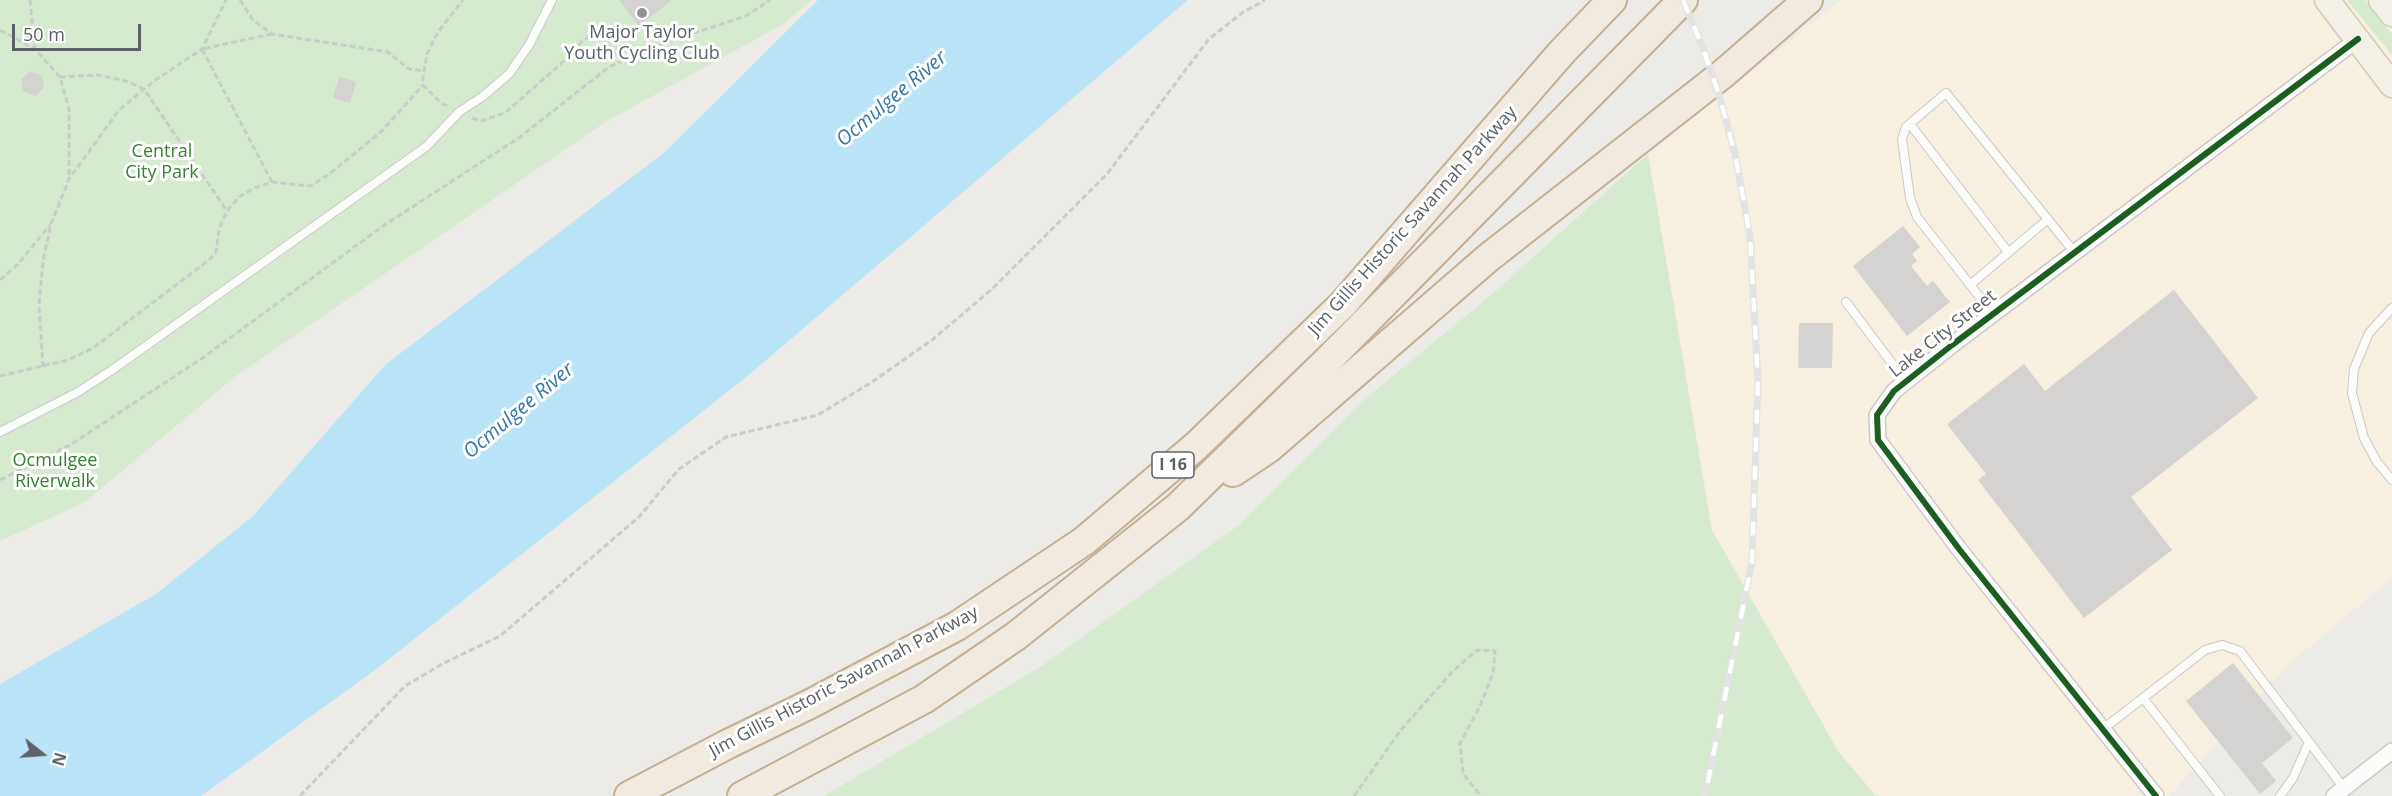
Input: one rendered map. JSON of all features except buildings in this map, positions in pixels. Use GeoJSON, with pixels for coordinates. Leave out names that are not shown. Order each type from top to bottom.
{"type":"FeatureCollection","features":[{"type":"Feature","properties":{"kind":"highway"},"geometry":{"type":"LineString","coordinates":[[1563,52],[1597,0]]}},
{"type":"Feature","properties":{"kind":"highway","name":"Jim Gillis Historic Savannah Parkway"},"geometry":{"type":"LineString","coordinates":[[629,796],[957,626],[1084,540],[1196,446],[1343,304],[1611,0]]}},
{"type":"Feature","properties":{"kind":"highway","name":"Jim Gillis Historic Savannah Parkway"},"geometry":{"type":"LineString","coordinates":[[742,796],[924,699],[1016,636],[1178,507],[1324,364],[1683,0]]}},
{"type":"Feature","properties":{"kind":"highway"},"geometry":{"type":"LineString","coordinates":[[1178,507],[1269,448],[1488,258],[1724,73],[1808,0]]}},
{"type":"Feature","properties":{"kind":"main road"},"geometry":{"type":"LineString","coordinates":[[2327,0],[2392,85]]}},
{"type":"Feature","properties":{"kind":"main road"},"geometry":{"type":"LineString","coordinates":[[2381,0],[2392,14]]}},
{"type":"Feature","properties":{"kind":"street","name":"Lake City Street"},"geometry":{"type":"LineString","coordinates":[[2156,796],[1959,549],[1878,440],[1877,415],[1894,391],[2358,39]]}},
{"type":"Feature","properties":{"kind":"street"},"geometry":{"type":"LineString","coordinates":[[2339,792],[2392,751]]}},
{"type":"Feature","properties":{"kind":"lane"},"geometry":{"type":"LineString","coordinates":[[0,432],[78,392],[112,370],[427,146],[459,112],[482,97],[509,74],[529,45],[552,0]]}},
{"type":"Feature","properties":{"kind":"lane"},"geometry":{"type":"LineString","coordinates":[[1993,314],[1917,217],[1910,198],[1902,139],[1906,127],[1946,93],[2075,253]]}},
{"type":"Feature","properties":{"kind":"lane"},"geometry":{"type":"LineString","coordinates":[[1910,123],[2008,252]]}},
{"type":"Feature","properties":{"kind":"lane"},"geometry":{"type":"LineString","coordinates":[[1970,285],[2048,219]]}},
{"type":"Feature","properties":{"kind":"lane"},"geometry":{"type":"LineString","coordinates":[[1846,302],[1906,382]]}},
{"type":"Feature","properties":{"kind":"lane"},"geometry":{"type":"LineString","coordinates":[[2392,308],[2368,333],[2354,369],[2352,393],[2364,438],[2377,462],[2392,480]]}},
{"type":"Feature","properties":{"kind":"lane"},"geometry":{"type":"LineString","coordinates":[[2103,729],[2205,650],[2222,645],[2240,651],[2309,742],[2339,792]]}},
{"type":"Feature","properties":{"kind":"lane"},"geometry":{"type":"LineString","coordinates":[[2143,698],[2220,796]]}},
{"type":"Feature","properties":{"kind":"lane"},"geometry":{"type":"LineString","coordinates":[[2280,796],[2293,778],[2309,742]]}},
{"type":"Feature","properties":{"kind":"path"},"geometry":{"type":"LineString","coordinates":[[30,0],[35,49]]}},
{"type":"Feature","properties":{"kind":"path"},"geometry":{"type":"LineString","coordinates":[[202,49],[226,0]]}},
{"type":"Feature","properties":{"kind":"path"},"geometry":{"type":"LineString","coordinates":[[240,0],[253,20],[273,34]]}},
{"type":"Feature","properties":{"kind":"path"},"geometry":{"type":"LineString","coordinates":[[0,376],[68,360],[93,348],[209,260],[216,252],[219,229],[227,211],[247,192],[273,182],[310,186],[381,132],[423,85],[427,54],[438,32],[463,0]]}},
{"type":"Feature","properties":{"kind":"path"},"geometry":{"type":"LineString","coordinates":[[0,480],[70,444],[204,357],[383,226],[520,137],[609,67],[648,48],[746,16],[770,0]]}},
{"type":"Feature","properties":{"kind":"path"},"geometry":{"type":"LineString","coordinates":[[300,796],[405,686],[444,663],[500,636],[639,517],[679,470],[726,437],[818,415],[872,382],[932,340],[992,290],[1107,174],[1209,39],[1242,13],[1265,0]]}},
{"type":"Feature","properties":{"kind":"path"},"geometry":{"type":"LineString","coordinates":[[0,30],[35,49],[60,77],[69,109],[69,179]]}},
{"type":"Feature","properties":{"kind":"path"},"geometry":{"type":"LineString","coordinates":[[43,367],[39,305],[43,261],[51,224],[69,179],[119,110],[154,81],[202,49],[273,34],[388,52],[410,69],[424,71]]}},
{"type":"Feature","properties":{"kind":"path"},"geometry":{"type":"LineString","coordinates":[[423,85],[441,103],[480,121],[505,113],[573,53],[584,39],[601,36],[622,61]]}},
{"type":"Feature","properties":{"kind":"path"},"geometry":{"type":"LineString","coordinates":[[202,49],[273,182]]}},
{"type":"Feature","properties":{"kind":"path"},"geometry":{"type":"LineString","coordinates":[[60,77],[97,75],[126,81],[144,89],[227,211]]}},
{"type":"Feature","properties":{"kind":"path"},"geometry":{"type":"LineString","coordinates":[[0,280],[18,264],[51,224]]}},
{"type":"Feature","properties":{"kind":"path"},"geometry":{"type":"LineString","coordinates":[[1354,796],[1401,730],[1452,672],[1477,650],[1495,651],[1493,673],[1480,706],[1460,743],[1462,774],[1481,796]]}},
{"type":"Feature","properties":{"kind":"shaded area"},"geometry":{"type":"Polygon","coordinates":[[[1841,0],[2392,0],[2392,578],[2289,664],[2169,796],[1876,796],[1838,751],[1712,530],[1648,154],[1841,0]]]}},
{"type":"Feature","properties":{"kind":"green space","name":"Central City Park"},"geometry":{"type":"Polygon","coordinates":[[[0,0],[812,0],[780,26],[607,121],[236,376],[85,502],[0,541],[0,0]]]}},
{"type":"Feature","properties":{"kind":"green space"},"geometry":{"type":"Polygon","coordinates":[[[2347,0],[2364,0],[2392,34],[2392,55],[2347,0]]]}},
{"type":"Feature","properties":{"kind":"green space"},"geometry":{"type":"Polygon","coordinates":[[[1648,154],[1712,530],[1838,751],[1876,796],[824,796],[1043,665],[1239,525],[1371,394],[1491,295],[1648,154]]]}},
{"type":"Feature","properties":{"kind":"water","name":"Ocmulgee River"},"geometry":{"type":"Polygon","coordinates":[[[818,0],[1188,0],[750,374],[375,670],[201,796],[0,796],[0,684],[156,594],[253,516],[385,365],[665,152],[818,0]]]}},
{"type":"Feature","properties":{"kind":"railway"},"geometry":{"type":"LineString","coordinates":[[1683,0],[1720,98],[1735,154],[1750,236],[1758,380],[1752,562],[1705,796]]}},
{"type":"Feature","properties":{"kind":"cycle path"},"geometry":{"type":"LineString","coordinates":[[2156,796],[1959,549],[1878,440],[1877,415],[1894,391],[1952,345],[2358,39]]}},
{"type":"Feature","properties":{"kind":"place","name":"Major Taylor Youth Cycling Club"},"geometry":{"type":"Point","coordinates":[642,13]}},
{"type":"Feature","properties":{"kind":"park label","name":"Ocmulgee Riverwalk"},"geometry":{"type":"Point","coordinates":[55,471]}}]}
